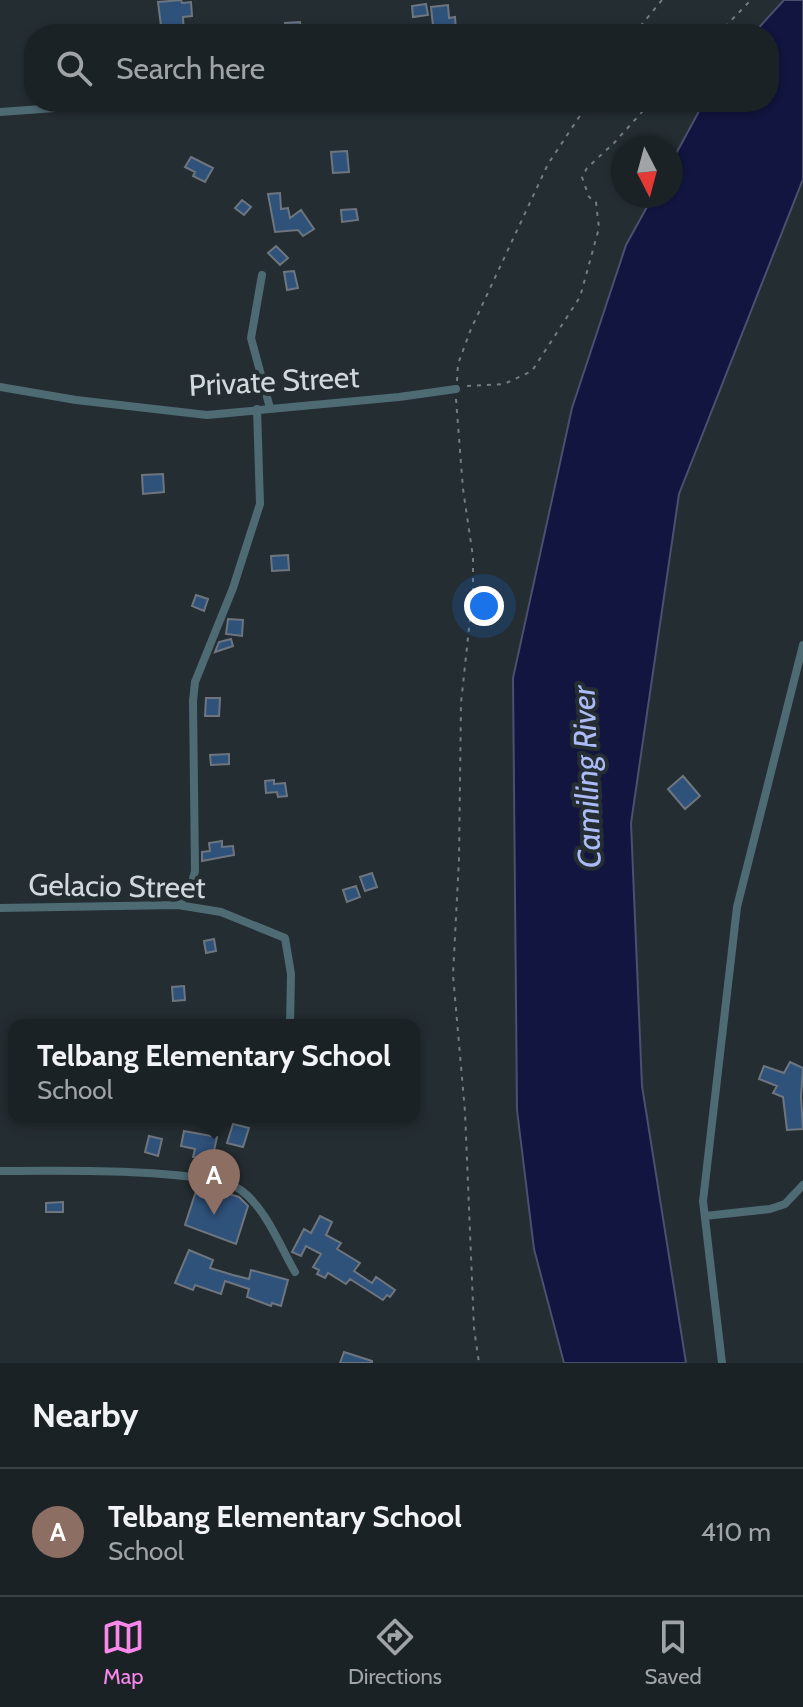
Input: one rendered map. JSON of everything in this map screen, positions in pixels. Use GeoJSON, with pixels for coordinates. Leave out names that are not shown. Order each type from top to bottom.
{"type":"FeatureCollection","features":[{"type":"Feature","properties":{"kind":"street"},"geometry":{"type":"LineString","coordinates":[[0,112],[24,110]]}},
{"type":"Feature","properties":{"kind":"street"},"geometry":{"type":"LineString","coordinates":[[262,275],[251,338],[270,408]]}},
{"type":"Feature","properties":{"kind":"street","name":"Private Street"},"geometry":{"type":"LineString","coordinates":[[0,387],[76,400],[207,415],[399,397],[456,386]]}},
{"type":"Feature","properties":{"kind":"street"},"geometry":{"type":"LineString","coordinates":[[178,905],[190,890],[195,871],[195,682],[233,588],[260,504],[257,409]]}},
{"type":"Feature","properties":{"kind":"street"},"geometry":{"type":"LineString","coordinates":[[722,1363],[703,1201],[737,907],[803,645]]}},
{"type":"Feature","properties":{"kind":"street","name":"Gelacio Street"},"geometry":{"type":"LineString","coordinates":[[0,908],[178,905],[221,912],[285,938],[291,974],[290,1019]]}},
{"type":"Feature","properties":{"kind":"street"},"geometry":{"type":"LineString","coordinates":[[0,1171],[156,1174],[208,1178],[239,1187],[254,1201],[295,1272]]}},
{"type":"Feature","properties":{"kind":"street"},"geometry":{"type":"LineString","coordinates":[[705,1216],[770,1209],[785,1204],[803,1185]]}},
{"type":"Feature","properties":{"kind":"path"},"geometry":{"type":"LineString","coordinates":[[642,24],[662,0]]}},
{"type":"Feature","properties":{"kind":"path"},"geometry":{"type":"LineString","coordinates":[[728,24],[751,0]]}},
{"type":"Feature","properties":{"kind":"path"},"geometry":{"type":"LineString","coordinates":[[479,1363],[474,1328],[465,1112],[453,975],[459,859],[461,703],[473,591],[473,557],[463,489],[456,386],[458,364],[471,329],[548,164],[582,112]]}},
{"type":"Feature","properties":{"kind":"path"},"geometry":{"type":"LineString","coordinates":[[456,386],[504,384],[532,371],[580,297],[599,228],[596,202],[589,197],[582,177],[587,168],[642,112]]}},
{"type":"Feature","properties":{"kind":"water","name":"Camiling River"},"geometry":{"type":"Polygon","coordinates":[[[784,0],[803,0],[803,179],[679,494],[631,823],[642,1086],[686,1363],[564,1363],[534,1249],[517,1110],[513,678],[572,408],[626,245],[646,208],[683,208],[683,141],[699,112],[779,112],[779,24],[762,24],[784,0]]]}},
{"type":"Feature","properties":{"kind":"building"},"geometry":{"type":"Polygon","coordinates":[[[158,2],[191,2],[192,16],[183,17],[183,24],[161,24],[158,2]]]}},
{"type":"Feature","properties":{"kind":"building"},"geometry":{"type":"Polygon","coordinates":[[[426,4],[428,15],[413,17],[412,6],[426,4]]]}},
{"type":"Feature","properties":{"kind":"building"},"geometry":{"type":"Polygon","coordinates":[[[448,5],[449,18],[455,17],[456,24],[433,24],[431,7],[448,5]]]}},
{"type":"Feature","properties":{"kind":"building"},"geometry":{"type":"Polygon","coordinates":[[[347,151],[349,172],[333,173],[331,152],[347,151]]]}},
{"type":"Feature","properties":{"kind":"building"},"geometry":{"type":"Polygon","coordinates":[[[191,157],[213,168],[205,182],[185,167],[191,157]]]}},
{"type":"Feature","properties":{"kind":"building"},"geometry":{"type":"Polygon","coordinates":[[[280,193],[281,209],[288,208],[290,218],[301,210],[314,229],[303,236],[298,230],[275,232],[268,194],[280,193]]]}},
{"type":"Feature","properties":{"kind":"building"},"geometry":{"type":"Polygon","coordinates":[[[242,200],[251,207],[244,215],[235,208],[242,200]]]}},
{"type":"Feature","properties":{"kind":"building"},"geometry":{"type":"Polygon","coordinates":[[[356,209],[358,220],[342,222],[341,210],[356,209]]]}},
{"type":"Feature","properties":{"kind":"building"},"geometry":{"type":"Polygon","coordinates":[[[276,246],[288,258],[280,265],[268,253],[276,246]]]}},
{"type":"Feature","properties":{"kind":"building"},"geometry":{"type":"Polygon","coordinates":[[[294,271],[298,288],[287,290],[284,272],[294,271]]]}},
{"type":"Feature","properties":{"kind":"building"},"geometry":{"type":"Polygon","coordinates":[[[163,474],[164,492],[143,494],[142,475],[163,474]]]}},
{"type":"Feature","properties":{"kind":"building"},"geometry":{"type":"Polygon","coordinates":[[[288,555],[289,570],[272,571],[271,556],[288,555]]]}},
{"type":"Feature","properties":{"kind":"building"},"geometry":{"type":"Polygon","coordinates":[[[196,595],[208,599],[204,611],[192,606],[196,595]]]}},
{"type":"Feature","properties":{"kind":"building"},"geometry":{"type":"Polygon","coordinates":[[[228,619],[243,620],[242,636],[226,634],[228,619]]]}},
{"type":"Feature","properties":{"kind":"building"},"geometry":{"type":"Polygon","coordinates":[[[231,639],[233,646],[215,652],[219,642],[231,639]]]}},
{"type":"Feature","properties":{"kind":"building"},"geometry":{"type":"Polygon","coordinates":[[[206,698],[220,698],[219,716],[205,716],[206,698]]]}},
{"type":"Feature","properties":{"kind":"building"},"geometry":{"type":"Polygon","coordinates":[[[229,754],[229,764],[211,765],[210,755],[229,754]]]}},
{"type":"Feature","properties":{"kind":"building"},"geometry":{"type":"Polygon","coordinates":[[[683,776],[700,796],[685,809],[668,789],[683,776]]]}},
{"type":"Feature","properties":{"kind":"building"},"geometry":{"type":"Polygon","coordinates":[[[274,780],[274,784],[285,783],[287,796],[278,797],[277,792],[266,793],[265,781],[274,780]]]}},
{"type":"Feature","properties":{"kind":"building"},"geometry":{"type":"Polygon","coordinates":[[[222,841],[222,847],[233,846],[234,855],[202,861],[202,852],[210,851],[209,843],[222,841]]]}},
{"type":"Feature","properties":{"kind":"building"},"geometry":{"type":"Polygon","coordinates":[[[372,873],[377,887],[365,891],[360,877],[372,873]]]}},
{"type":"Feature","properties":{"kind":"building"},"geometry":{"type":"Polygon","coordinates":[[[356,886],[360,897],[347,902],[343,890],[356,886]]]}},
{"type":"Feature","properties":{"kind":"building"},"geometry":{"type":"Polygon","coordinates":[[[214,939],[216,951],[206,953],[204,941],[214,939]]]}},
{"type":"Feature","properties":{"kind":"building"},"geometry":{"type":"Polygon","coordinates":[[[184,986],[185,1000],[173,1001],[172,987],[184,986]]]}},
{"type":"Feature","properties":{"kind":"building"},"geometry":{"type":"Polygon","coordinates":[[[790,1062],[803,1068],[803,1129],[787,1130],[783,1097],[773,1093],[777,1086],[759,1079],[764,1066],[784,1073],[790,1062]]]}},
{"type":"Feature","properties":{"kind":"building"},"geometry":{"type":"Polygon","coordinates":[[[233,1124],[249,1128],[243,1147],[227,1143],[233,1124]]]}},
{"type":"Feature","properties":{"kind":"building"},"geometry":{"type":"Polygon","coordinates":[[[184,1131],[217,1137],[212,1160],[193,1157],[195,1149],[181,1146],[184,1131]]]}},
{"type":"Feature","properties":{"kind":"building"},"geometry":{"type":"Polygon","coordinates":[[[149,1136],[162,1139],[158,1156],[145,1152],[149,1136]]]}},
{"type":"Feature","properties":{"kind":"building"},"geometry":{"type":"Polygon","coordinates":[[[198,1185],[239,1197],[248,1206],[236,1244],[185,1225],[198,1185]]]}},
{"type":"Feature","properties":{"kind":"building"},"geometry":{"type":"Polygon","coordinates":[[[63,1202],[63,1212],[46,1212],[46,1203],[63,1202]]]}},
{"type":"Feature","properties":{"kind":"building"},"geometry":{"type":"Polygon","coordinates":[[[320,1216],[332,1222],[326,1235],[341,1243],[337,1249],[360,1263],[354,1271],[372,1283],[376,1277],[395,1290],[390,1297],[387,1295],[383,1300],[350,1279],[346,1284],[328,1273],[325,1278],[317,1274],[319,1270],[313,1267],[321,1254],[306,1246],[301,1256],[292,1252],[304,1229],[311,1233],[320,1216]]]}},
{"type":"Feature","properties":{"kind":"building"},"geometry":{"type":"Polygon","coordinates":[[[189,1250],[213,1260],[210,1268],[233,1275],[249,1279],[251,1270],[288,1280],[281,1306],[272,1303],[271,1306],[247,1297],[249,1289],[225,1281],[221,1294],[195,1285],[193,1290],[175,1283],[189,1250]]]}},
{"type":"Feature","properties":{"kind":"building"},"geometry":{"type":"Polygon","coordinates":[[[344,1352],[372,1361],[372,1363],[340,1363],[344,1352]]]}},
{"type":"Feature","properties":{"kind":"place","name":"Telbang Elementary School"},"geometry":{"type":"Point","coordinates":[214,1215]}}]}
